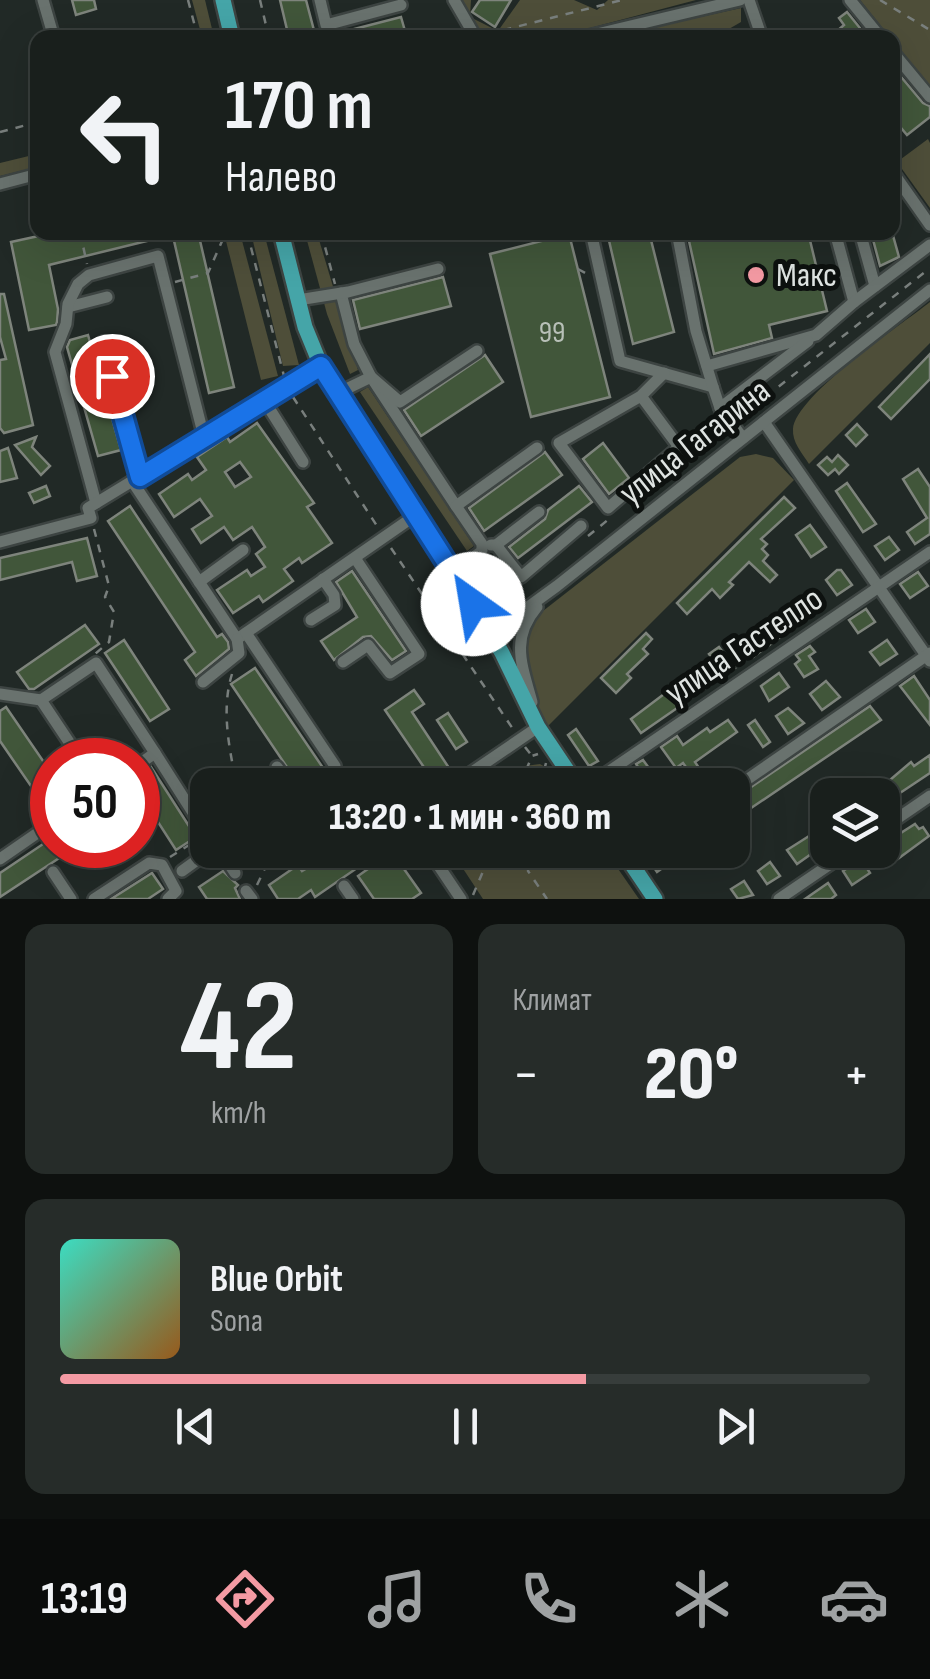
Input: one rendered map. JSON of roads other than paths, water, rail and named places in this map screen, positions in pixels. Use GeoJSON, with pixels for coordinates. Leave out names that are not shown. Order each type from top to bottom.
{"type":"FeatureCollection","features":[{"type":"Feature","properties":{"kind":"main road"},"geometry":{"type":"LineString","coordinates":[[223,0],[230,30]]}},
{"type":"Feature","properties":{"kind":"main road"},"geometry":{"type":"LineString","coordinates":[[283,240],[312,348],[321,366],[491,634],[541,732],[565,768]]}},
{"type":"Feature","properties":{"kind":"main road"},"geometry":{"type":"LineString","coordinates":[[634,868],[656,899]]}},
{"type":"Feature","properties":{"kind":"street"},"geometry":{"type":"LineString","coordinates":[[42,0],[51,30]]}},
{"type":"Feature","properties":{"kind":"street"},"geometry":{"type":"LineString","coordinates":[[320,0],[326,25],[402,4]]}},
{"type":"Feature","properties":{"kind":"street"},"geometry":{"type":"LineString","coordinates":[[631,30],[740,0]]}},
{"type":"Feature","properties":{"kind":"street"},"geometry":{"type":"LineString","coordinates":[[749,0],[759,30]]}},
{"type":"Feature","properties":{"kind":"street"},"geometry":{"type":"LineString","coordinates":[[850,0],[874,30]]}},
{"type":"Feature","properties":{"kind":"street"},"geometry":{"type":"LineString","coordinates":[[460,2],[473,30]]}},
{"type":"Feature","properties":{"kind":"street"},"geometry":{"type":"LineString","coordinates":[[900,61],[930,97]]}},
{"type":"Feature","properties":{"kind":"street"},"geometry":{"type":"LineString","coordinates":[[0,184],[30,176]]}},
{"type":"Feature","properties":{"kind":"street"},"geometry":{"type":"LineString","coordinates":[[900,183],[930,225]]}},
{"type":"Feature","properties":{"kind":"street"},"geometry":{"type":"LineString","coordinates":[[900,192],[916,205]]}},
{"type":"Feature","properties":{"kind":"street"},"geometry":{"type":"LineString","coordinates":[[593,240],[620,361],[713,387]]}},
{"type":"Feature","properties":{"kind":"street"},"geometry":{"type":"LineString","coordinates":[[679,240],[696,331],[713,387],[720,408],[743,438]]}},
{"type":"Feature","properties":{"kind":"street"},"geometry":{"type":"LineString","coordinates":[[836,240],[854,302]]}},
{"type":"Feature","properties":{"kind":"street"},"geometry":{"type":"LineString","coordinates":[[862,240],[874,286]]}},
{"type":"Feature","properties":{"kind":"street"},"geometry":{"type":"LineString","coordinates":[[720,408],[930,245]]}},
{"type":"Feature","properties":{"kind":"street"},"geometry":{"type":"LineString","coordinates":[[96,504],[54,352],[78,284],[89,275],[158,256],[204,437]]}},
{"type":"Feature","properties":{"kind":"street"},"geometry":{"type":"LineString","coordinates":[[298,300],[342,294],[438,269]]}},
{"type":"Feature","properties":{"kind":"street","name":"улица Гагарина"},"geometry":{"type":"LineString","coordinates":[[491,634],[930,290]]}},
{"type":"Feature","properties":{"kind":"street"},"geometry":{"type":"LineString","coordinates":[[342,294],[354,344],[371,376],[482,544],[482,551],[453,572]]}},
{"type":"Feature","properties":{"kind":"street"},"geometry":{"type":"LineString","coordinates":[[68,307],[107,297]]}},
{"type":"Feature","properties":{"kind":"street"},"geometry":{"type":"LineString","coordinates":[[707,366],[816,335]]}},
{"type":"Feature","properties":{"kind":"street"},"geometry":{"type":"LineString","coordinates":[[104,342],[136,479],[199,582],[334,766]]}},
{"type":"Feature","properties":{"kind":"street"},"geometry":{"type":"LineString","coordinates":[[371,376],[400,402],[478,351]]}},
{"type":"Feature","properties":{"kind":"street"},"geometry":{"type":"LineString","coordinates":[[0,542],[91,518],[88,508],[321,366]]}},
{"type":"Feature","properties":{"kind":"street"},"geometry":{"type":"LineString","coordinates":[[641,396],[679,448],[608,508],[559,443],[641,396],[664,373]]}},
{"type":"Feature","properties":{"kind":"street"},"geometry":{"type":"LineString","coordinates":[[338,393],[371,376]]}},
{"type":"Feature","properties":{"kind":"street"},"geometry":{"type":"LineString","coordinates":[[264,400],[303,462]]}},
{"type":"Feature","properties":{"kind":"street"},"geometry":{"type":"LineString","coordinates":[[750,778],[929,656],[764,422]]}},
{"type":"Feature","properties":{"kind":"street"},"geometry":{"type":"LineString","coordinates":[[456,506],[537,448]]}},
{"type":"Feature","properties":{"kind":"street"},"geometry":{"type":"LineString","coordinates":[[482,544],[496,545],[539,512]]}},
{"type":"Feature","properties":{"kind":"street"},"geometry":{"type":"LineString","coordinates":[[203,682],[239,653],[242,636],[416,515]]}},
{"type":"Feature","properties":{"kind":"street"},"geometry":{"type":"LineString","coordinates":[[496,545],[521,576],[581,526]]}},
{"type":"Feature","properties":{"kind":"street"},"geometry":{"type":"LineString","coordinates":[[199,582],[243,550]]}},
{"type":"Feature","properties":{"kind":"street","name":"улица Гастелло"},"geometry":{"type":"LineString","coordinates":[[615,768],[930,552]]}},
{"type":"Feature","properties":{"kind":"street"},"geometry":{"type":"LineString","coordinates":[[342,662],[368,645],[390,674],[419,654],[355,558]]}},
{"type":"Feature","properties":{"kind":"street"},"geometry":{"type":"LineString","coordinates":[[312,620],[335,605],[334,595],[323,580]]}},
{"type":"Feature","properties":{"kind":"street"},"geometry":{"type":"LineString","coordinates":[[477,768],[520,738],[541,732],[524,672],[521,630],[557,586]]}},
{"type":"Feature","properties":{"kind":"street"},"geometry":{"type":"LineString","coordinates":[[0,694],[41,700],[96,663],[146,738]]}},
{"type":"Feature","properties":{"kind":"street"},"geometry":{"type":"LineString","coordinates":[[41,700],[66,738]]}},
{"type":"Feature","properties":{"kind":"street"},"geometry":{"type":"LineString","coordinates":[[160,759],[190,808]]}},
{"type":"Feature","properties":{"kind":"street"},"geometry":{"type":"LineString","coordinates":[[900,816],[930,796]]}},
{"type":"Feature","properties":{"kind":"street"},"geometry":{"type":"LineString","coordinates":[[0,859],[30,838]]}},
{"type":"Feature","properties":{"kind":"street"},"geometry":{"type":"LineString","coordinates":[[94,899],[149,863],[162,865],[174,884],[176,891],[168,899]]}},
{"type":"Feature","properties":{"kind":"street"},"geometry":{"type":"LineString","coordinates":[[182,871],[190,865]]}},
{"type":"Feature","properties":{"kind":"street"},"geometry":{"type":"LineString","coordinates":[[232,868],[235,873]]}},
{"type":"Feature","properties":{"kind":"street"},"geometry":{"type":"LineString","coordinates":[[440,868],[462,899]]}},
{"type":"Feature","properties":{"kind":"street"},"geometry":{"type":"LineString","coordinates":[[779,899],[825,868]]}},
{"type":"Feature","properties":{"kind":"street"},"geometry":{"type":"LineString","coordinates":[[53,872],[72,899]]}},
{"type":"Feature","properties":{"kind":"street"},"geometry":{"type":"LineString","coordinates":[[344,886],[353,899]]}},
{"type":"Feature","properties":{"kind":"place","name":"Макс"},"geometry":{"type":"Point","coordinates":[756,275]}}]}
